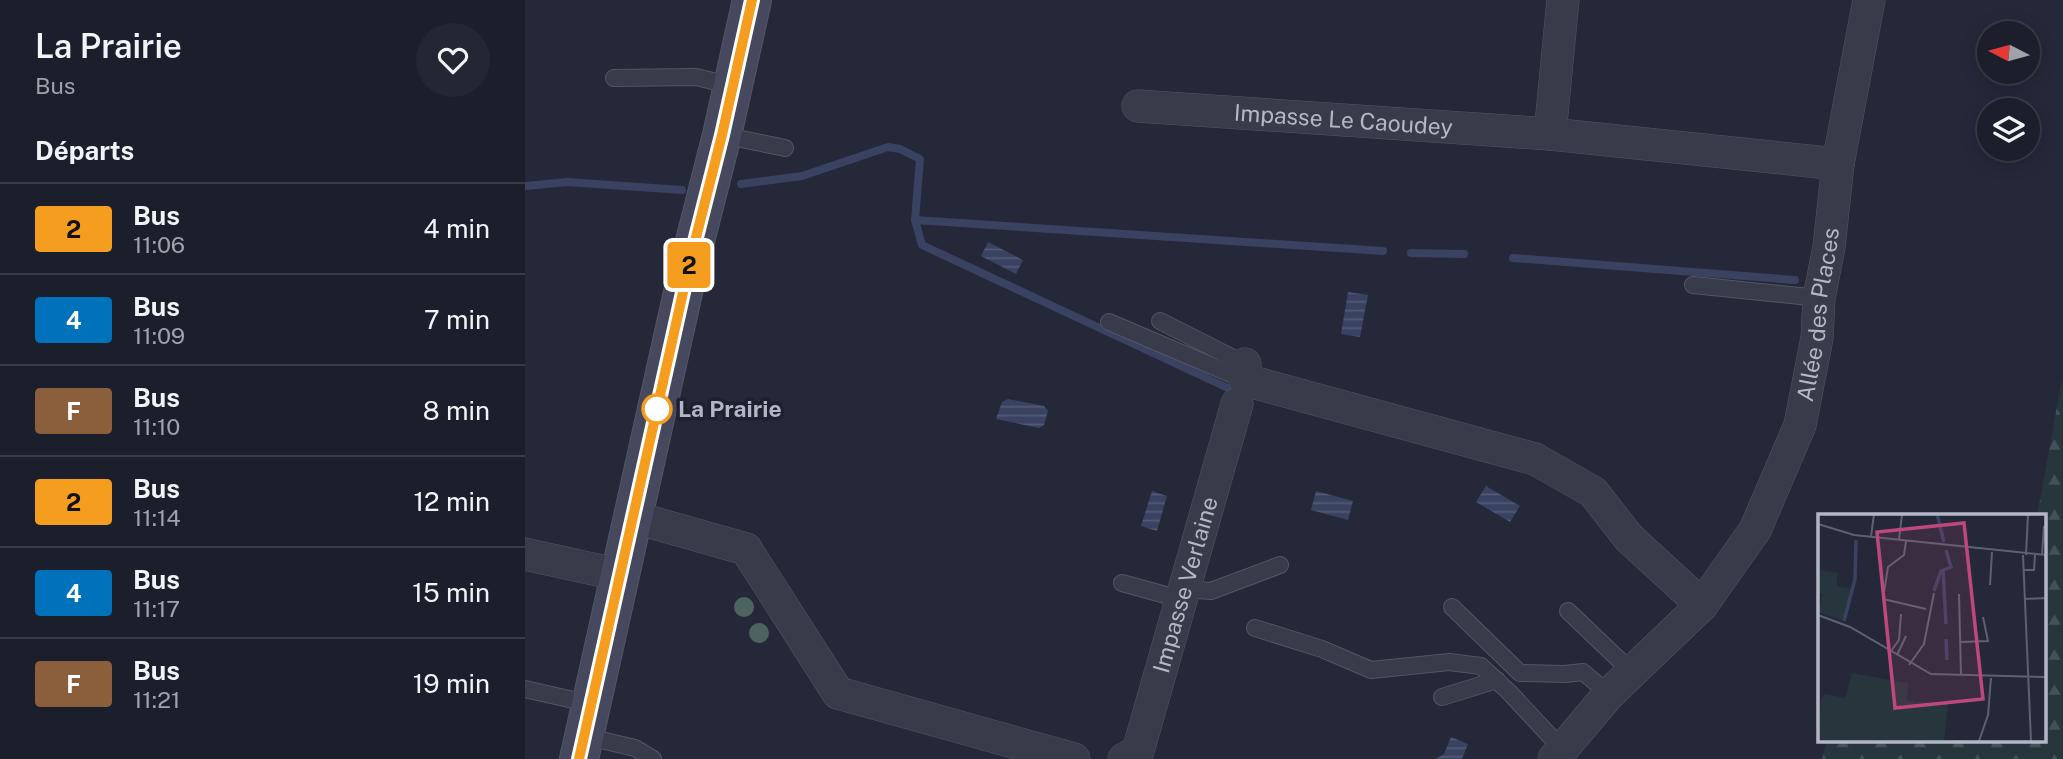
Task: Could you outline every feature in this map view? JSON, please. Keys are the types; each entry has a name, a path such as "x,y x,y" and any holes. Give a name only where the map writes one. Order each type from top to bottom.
{"main road":[{"path":"585,733 690,261 753,0"}],"street":[{"path":"1550,134 1563,0"},
{"name":"Allée des Places","path":"1558,754 1609,694 1703,606 1755,530 1800,425 1817,338 1819,298 1829,247 1838,163 1869,0"},
{"name":"Impasse Le Caoudey","path":"1137,106 1550,134 1838,163"},
{"path":"1242,383 1535,459 1593,492 1629,538 1703,606"},
{"name":"Impasse Verlaine","path":"1124,759 1138,751 1242,383"},
{"path":"633,517 746,549 838,693 1074,759"},
{"path":"525,554 620,575"}],"lane":[{"path":"614,78 696,77 733,86"},
{"path":"722,135 785,148"},
{"path":"1693,285 1819,298"},
{"path":"1160,321 1242,383"},
{"path":"1109,322 1242,383"},
{"path":"1122,583 1181,594 1211,591 1280,565"},
{"path":"1453,607 1520,673 1583,672 1609,694"},
{"path":"1568,611 1633,673"},
{"path":"1255,628 1322,649 1371,670 1449,662 1481,666 1497,680 1558,754"},
{"path":"1442,697 1497,680"},
{"path":"525,689 585,733 635,748 653,759"}],"green space":[{"path":"2063,374 2063,759 1822,759 1826,742 2045,742 2045,514 2037,514"}],"water":[{"path":"988,242 1023,260 1016,274 981,256"},
{"path":"1348,292 1368,295 1360,337 1341,334"},
{"path":"1008,399 1044,406 1048,411 1044,425 1039,428 996,419 1002,402"},
{"path":"1486,486 1520,506 1510,522 1476,502"},
{"path":"1152,491 1167,496 1157,531 1141,526"},
{"path":"1316,491 1353,501 1348,520 1311,510"},
{"path":"1451,737 1468,744 1462,759 1435,759 1444,754"}],"waterway":[{"path":"741,184 802,176 888,147 900,149 920,159 915,220 922,245 1230,389"},
{"path":"525,186 567,182 682,190"},
{"path":"915,220 1383,251"},
{"path":"1411,253 1464,254"},
{"path":"1513,258 1795,280"}],"bus line":[{"name":"2","path":"579,759 690,261 752,0"}],"place":[{"name":"La Prairie","path":"657,409"}]}
